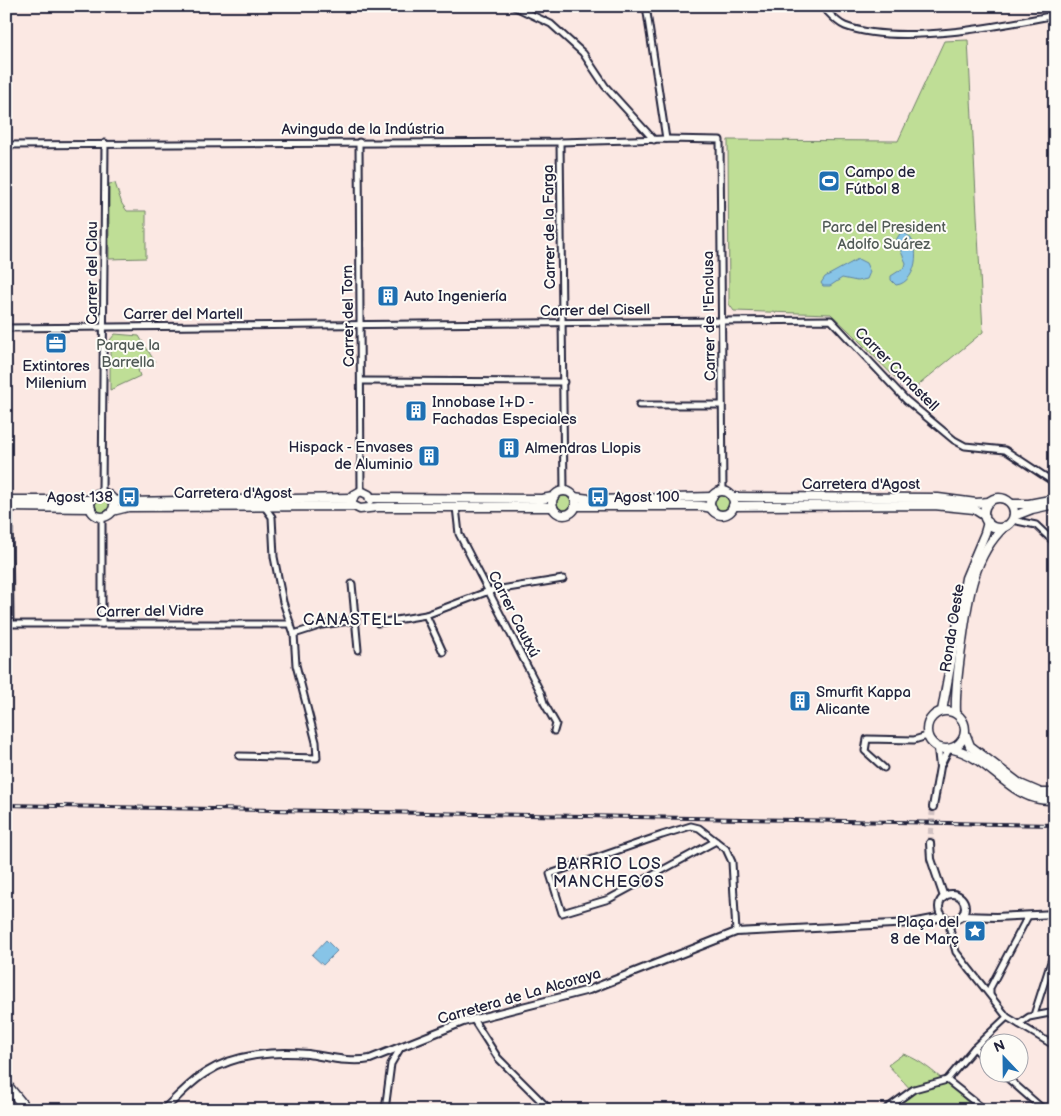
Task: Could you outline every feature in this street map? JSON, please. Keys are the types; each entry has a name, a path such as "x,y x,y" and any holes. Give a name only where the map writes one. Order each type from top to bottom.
{"main road":[{"path":"370,498 367,493 361,491 357,492 353,502 360,509 367,507 552,507"},
{"path":"370,498 542,499 553,497 564,491 574,497 597,500 701,499 712,497 723,491 732,497 733,506 728,512 721,514 712,508 692,506 575,506"},
{"path":"102,493 108,494 113,500 112,511 102,517 96,515 91,504 96,495 102,493"},
{"path":"553,497 552,507 557,513 564,515 571,512 575,506 574,497"},
{"path":"712,497 712,508"},
{"name":"Carretera d'Agost","path":"732,497 938,498 976,503 989,502"},
{"path":"367,507 370,498"},
{"path":"1055,498 1029,504 1012,504 1001,498 989,502 985,508 986,519 996,527 1005,526 1013,518 1032,509 1055,504"},
{"name":"Carretera d'Agost","path":"113,500 127,502 353,502"},
{"name":"Carretera d'Agost","path":"112,511 128,507 281,506 353,502"},
{"path":"7,504 91,504"},
{"path":"1012,504 1013,518"},
{"name":"Carretera d'Agost","path":"733,506 934,505 974,509 986,519"},
{"name":"Ronda Oeste","path":"927,736 927,726 930,719 942,711 966,578 986,533 986,519"},
{"name":"Ronda Oeste","path":"1005,526 993,537 983,556 971,587 956,687 956,713 964,724 970,746 1020,784 1041,793 1055,793"},
{"path":"942,711 956,713"},
{"path":"950,749 961,743 965,733"},
{"path":"927,736 931,744 938,749 966,752 1015,789 1036,799 1055,800"},
{"path":"6,1084 26,1110"}],"street":[{"path":"512,6 551,24 583,53 605,86 654,140"},
{"path":"646,6 666,138"},
{"path":"822,6 844,26 892,34 993,28 1055,15"},
{"name":"Avinguda de la Indústria","path":"6,145 560,142 654,140 666,138 720,140"},
{"name":"Carrer de l'Enclusa","path":"720,140 723,491"},
{"name":"Carrer del Torn","path":"359,142 361,491"},
{"name":"Carrer de la Farga","path":"560,142 564,491"},
{"name":"Carrer del Clau","path":"102,493 105,143"},
{"name":"Carrer del Cisell","path":"360,324 831,320"},
{"name":"Carrer Canastell","path":"831,320 906,400 954,440 965,446 1005,450 1055,483"},
{"name":"Carrer del Martell","path":"6,328 360,324"},
{"path":"361,381 564,382"},
{"path":"639,405 722,405"},
{"name":"Carrer del Vidre","path":"7,504 8,624 291,624"},
{"path":"240,756 317,758 316,742 296,665 294,634 283,602 274,557 272,517 264,506"},
{"path":"272,517 281,506"},
{"name":"Carrer Cautxú","path":"456,507 459,534 556,724 554,731"},
{"path":"102,517 102,624"},
{"path":"1013,518 1036,525 1055,543"},
{"path":"378,623 426,615 488,592 563,579"},
{"path":"352,584 358,650"},
{"path":"426,615 443,652"},
{"path":"294,634 322,625 356,620"},
{"path":"884,768 865,752 868,739 914,740 927,736"},
{"path":"933,807 940,768 938,749"},
{"path":"940,768 950,749"},
{"path":"716,841 609,899 562,913 550,874 691,826 699,828 716,841 726,849 732,862 736,932"},
{"path":"930,843 931,859 947,895"},
{"path":"947,895 939,908 943,917 952,920 962,916 1055,914"},
{"path":"947,895 961,897 966,909 980,917"},
{"name":"Carretera de La Alcoraya","path":"925,919 939,908"},
{"path":"962,916 966,909"},
{"path":"990,994 990,988 1028,916"},
{"name":"Carretera de La Alcoraya","path":"163,1110 206,1072 224,1063 268,1053 304,1054 364,1060 473,1019 589,990 736,932 912,923 943,917"},
{"path":"952,920 950,930 956,952 1007,1016 1052,1045 1055,1036"},
{"path":"1032,1016 1055,949"},
{"path":"1019,1024 1032,1016 1055,1012"},
{"path":"885,1110 914,1089 947,1080 974,1048 1007,1016"},
{"path":"473,1019 498,1058 550,1110"},
{"path":"385,1110 391,1064 401,1047"},
{"path":"974,1048 978,1052"},
{"path":"947,1080 985,1110"},
{"path":"1014,1084 1044,1110"}],"green space":[{"name":"Parc del President Adolfo Suárez","path":"968,40 983,332 910,392 831,314 734,311 729,304 728,140 898,141 944,41"},
{"path":"115,183 122,204 127,211 146,211 146,258 109,259 109,184"},
{"name":"Parque la Barrella","path":"115,334 139,336 155,362 138,370 140,376 110,390 110,340"},
{"path":"561,496 567,496 571,503 567,510 561,510 557,506 557,500"},
{"path":"719,496 725,496 729,503 725,510 719,510 715,506 715,500"},
{"path":"100,497 106,497 111,502 109,511 100,513 95,508 95,502"},
{"path":"903,1054 922,1063 977,1110 890,1110 914,1093 888,1065"}],"water":[{"path":"901,232 908,235 913,242 915,259 910,276 904,282 896,285 891,280 891,276 905,267 906,263 896,240"},
{"path":"858,259 866,263 870,272 867,279 857,281 842,278 830,286 823,286 821,283 825,277"},
{"path":"326,940 337,951 323,965 312,955"}],"tunnel":[{"path":"930,843 933,807"}],"railway":[{"path":"6,805 1055,825"}],"place":[{"name":"Campo de Fútbol 8","path":"829,181"},
{"name":"Auto Ingeniería","path":"388,296"},
{"name":"Extintores Milenium","path":"56,343"},
{"name":"Innobase I+D - Fachadas Especiales","path":"416,411"},
{"name":"Almendras Llopis","path":"509,448"},
{"name":"Hispack - Envases de Aluminio","path":"429,456"},
{"name":"Agost 138","path":"129,497"},
{"name":"Agost 100","path":"598,497"},
{"name":"Smurfit Kappa Alicante","path":"800,701"},
{"name":"Plaça del 8 de Març","path":"975,931"}],"district":[{"name":"CANASTELL","path":"353,619"},
{"name":"BARRIO LOS MANCHEGOS","path":"609,872"}]}
